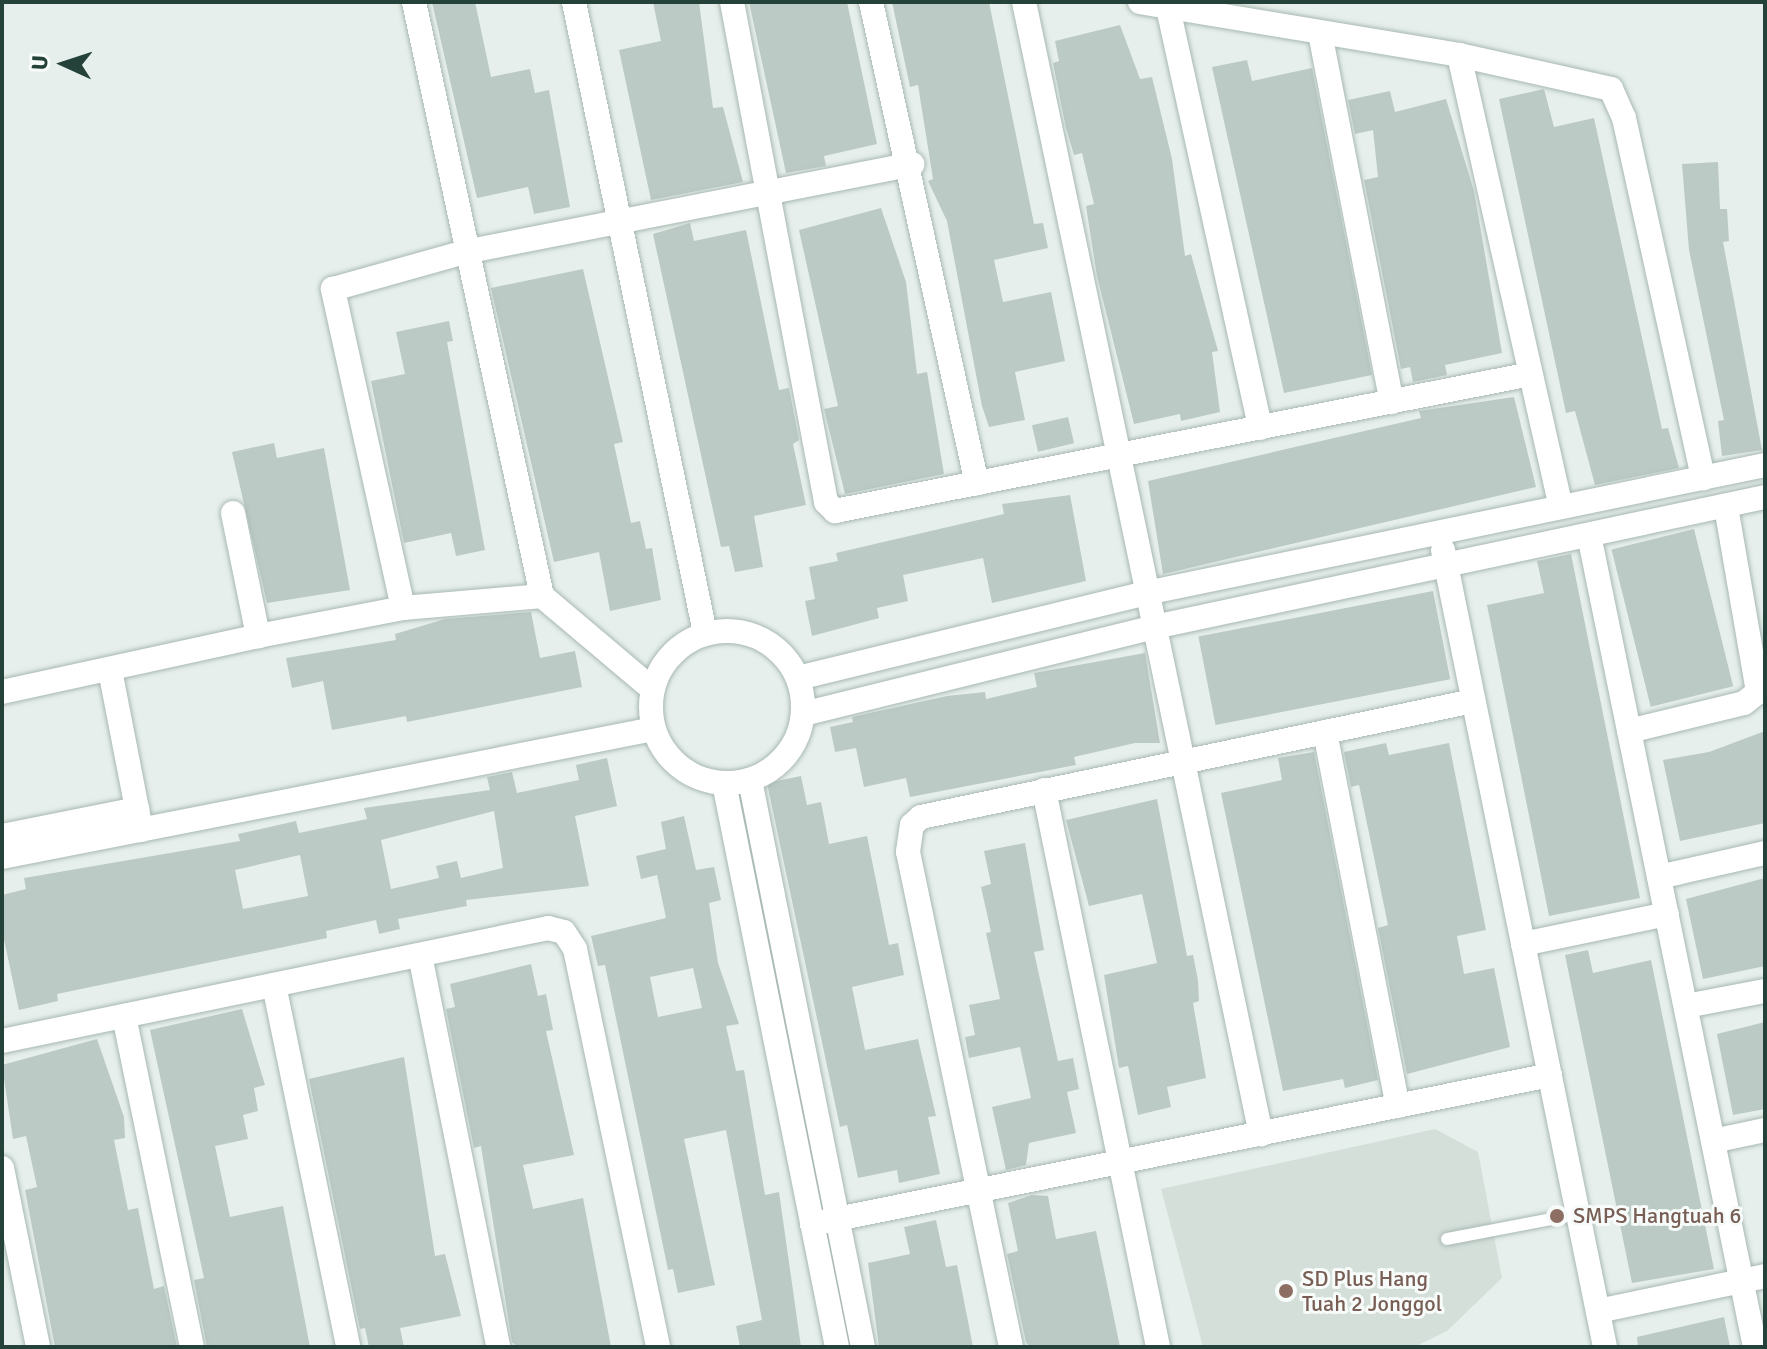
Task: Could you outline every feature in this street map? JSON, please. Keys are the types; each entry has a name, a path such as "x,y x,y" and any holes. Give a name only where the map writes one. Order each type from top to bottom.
{"street":[{"path":"414,2 465,252 542,596 652,689"},
{"path":"574,2 617,224 705,633"},
{"path":"732,2 771,193 826,502 849,512 977,483 1531,374"},
{"path":"871,2 912,164 977,483"},
{"path":"1024,2 1118,455 1159,626 1261,1134"},
{"path":"1140,2 1459,55 1596,82 1620,101 1703,478"},
{"path":"1168,8 1260,428"},
{"path":"1320,33 1392,402"},
{"path":"1459,55 1561,507"},
{"path":"403,608 333,289 465,252 912,164"},
{"path":"798,678 1151,592 1765,465"},
{"path":"803,714 1159,626 1765,497"},
{"path":"1629,731 1744,703 1758,692 1726,506"},
{"path":"233,513 258,636"},
{"path":"1439,532 1605,1347"},
{"path":"1589,535 1713,1141 1753,1277 1755,1347"},
{"path":"2,692 403,608 542,596"},
{"path":"743,631 760,637 789,662 798,678 803,714 786,755 750,780 724,783 680,767 654,729 652,689 671,654 705,633 743,631"},
{"path":"110,670 139,819"},
{"path":"1011,1347 907,836 921,817 1473,701"},
{"path":"2,836 139,819 654,729"},
{"path":"1325,732 1398,1106"},
{"path":"750,780 863,1347"},
{"path":"724,783 837,1347"},
{"path":"1044,790 1158,1347"},
{"path":"2,857 139,819"},
{"path":"1659,877 1765,853"},
{"path":"1523,944 1667,914"},
{"path":"2,1041 548,928 564,932 575,949 658,1347"},
{"path":"420,955 498,1347"},
{"path":"274,985 348,1347"},
{"path":"1686,1006 1765,991"},
{"path":"124,1016 192,1347"},
{"path":"812,1224 1550,1075"},
{"path":"1713,1141 1765,1130"},
{"path":"2,1168 38,1347"},
{"path":"1598,1311 1753,1277"}],"lane":[{"path":"1447,1239 1578,1214"}],"shaded area":[{"path":"1435,1129 1478,1152 1502,1278 1447,1331 1414,1347 1203,1347 1161,1189"}],"building":[{"path":"432,2 475,2 491,77 530,69 535,93 549,90 570,207 534,214 528,187 477,198"},
{"path":"653,2 699,2 713,108 723,107 743,182 651,200 619,50 661,41"},
{"path":"749,2 847,2 877,144 824,156 826,166 786,173"},
{"path":"892,2 989,2 1034,224 1043,223 1048,248 994,260 1003,302 1051,292 1065,361 1015,372 1025,420 989,427 982,406 947,221 928,181 933,179 918,85 910,87"},
{"path":"1120,25 1140,79 1152,77 1172,159 1185,256 1191,254 1218,351 1212,352 1220,412 1181,421 1180,414 1134,424 1097,276 1086,206 1094,204 1082,153 1074,155 1066,128 1053,63 1059,61 1055,41"},
{"path":"1247,60 1252,81 1312,68 1372,375 1284,393 1212,67"},
{"path":"1544,89 1554,127 1594,118 1662,429 1668,428 1679,468 1595,485 1575,411 1566,413 1499,99"},
{"path":"1390,91 1395,112 1446,99 1474,191 1502,353 1445,365 1447,375 1413,382 1410,367 1401,369 1364,180 1378,177 1373,130 1355,134 1348,100"},
{"path":"1718,162 1720,209 1727,209 1729,241 1723,242 1762,450 1722,456 1718,421 1724,420 1689,250 1682,164"},
{"path":"881,208 906,282 917,374 927,372 944,474 845,494 824,409 838,406 799,230"},
{"path":"690,223 694,241 746,230 779,390 789,388 799,440 793,444 806,505 754,516 763,567 735,572 729,546 721,547 653,234"},
{"path":"583,269 623,442 614,444 631,523 640,521 646,549 652,548 661,600 610,611 599,552 554,562 491,288"},
{"path":"449,321 453,341 447,342 485,550 456,556 451,533 404,543 371,381 405,374 396,332"},
{"path":"1514,397 1536,487 1163,574 1148,481 1421,418 1419,411"},
{"path":"1068,417 1074,443 1038,452 1032,425"},
{"path":"274,443 277,458 324,448 350,590 267,603 232,452"},
{"path":"1070,495 1086,581 992,603 983,558 903,575 908,601 877,608 879,618 812,636 805,601 815,599 809,567 838,561 836,553 1004,514 1002,504"},
{"path":"1694,529 1733,686 1651,707 1612,550"},
{"path":"1571,554 1640,898 1549,916 1487,605 1544,593 1537,561"},
{"path":"1433,591 1450,679 1216,725 1198,637"},
{"path":"531,612 540,658 575,651 582,687 407,722 406,716 332,730 323,681 292,688 286,658 396,640 395,634 445,619"},
{"path":"1145,653 1160,743 1135,743 1074,757 1076,765 910,797 906,778 864,787 856,748 835,752 830,727 853,722 852,717 947,696 985,692 986,699 1037,687 1034,673"},
{"path":"1765,731 1765,823 1680,841 1663,760 1709,752"},
{"path":"1386,743 1389,755 1449,743 1486,930 1457,936 1464,974 1494,968 1510,1047 1407,1074 1378,928 1388,925 1359,785 1351,787 1344,752"},
{"path":"1314,752 1378,1080 1345,1088 1343,1079 1283,1091 1221,793 1282,780 1278,758"},
{"path":"607,758 617,806 575,816 589,886 466,900 467,906 398,919 400,929 379,934 376,920 326,931 327,938 57,994 58,1001 19,1010 2,930 2,895 26,889 24,878 240,841 238,834 296,821 299,833 367,819 364,808 490,790 487,777 512,772 517,793 579,780 576,765","holes":["494,811 503,868 461,878 457,861 436,866 439,878 391,889 381,840","300,855 308,896 243,909 235,870"]},
{"path":"801,776 807,805 821,802 829,844 867,836 889,945 898,943 904,975 852,987 865,1050 918,1039 936,1116 928,1117 940,1174 899,1183 897,1170 858,1178 847,1125 840,1127 767,783"},
{"path":"1157,799 1187,956 1193,955 1198,980 1199,1001 1193,1003 1206,1078 1167,1087 1171,1107 1138,1115 1128,1066 1119,1068 1104,975 1157,963 1142,894 1089,906 1066,820"},
{"path":"684,816 696,870 714,867 721,900 709,903 718,963 739,1024 726,1026 736,1071 744,1070 765,1195 779,1192 801,1347 740,1347 736,1326 762,1320 726,1130 684,1139 715,1285 678,1293 673,1269 668,1270 605,965 598,966 591,936 666,918 657,875 641,879 636,856 666,849 661,822","holes":["693,968 702,1008 658,1017 650,977"]},
{"path":"1025,843 1044,950 1034,952 1058,1061 1073,1058 1079,1089 1067,1092 1076,1133 1029,1143 1026,1165 1006,1170 992,1107 1031,1098 1020,1047 969,1058 965,1037 975,1035 969,1005 1000,999 986,933 991,932 981,887 991,884 984,851"},
{"path":"1765,878 1765,966 1703,979 1686,899"},
{"path":"1588,950 1593,973 1651,960 1714,1269 1632,1283 1565,955"},
{"path":"531,964 538,996 546,994 553,1030 546,1031 574,1155 523,1165 533,1209 583,1198 611,1347 518,1347 512,1342 481,1146 474,1148 446,1009 455,1007 450,984"},
{"path":"242,1009 265,1085 254,1088 258,1111 243,1115 248,1139 215,1146 230,1217 283,1206 310,1347 207,1347 194,1280 204,1278 150,1030"},
{"path":"1765,1022 1765,1109 1733,1115 1717,1034"},
{"path":"97,1039 124,1117 125,1138 114,1140 128,1210 138,1208 154,1289 164,1286 177,1347 55,1347 25,1190 37,1187 26,1136 13,1139 2,1065"},
{"path":"404,1057 435,1256 445,1254 461,1316 400,1328 404,1347 369,1347 365,1328 360,1329 309,1079"},
{"path":"1032,1195 1048,1196 1056,1239 1096,1231 1120,1347 1030,1347 1026,1342 1007,1254 1018,1251 1008,1203"},
{"path":"936,1220 946,1267 957,1265 973,1347 879,1347 868,1263 910,1254 904,1227"},
{"path":"1724,1317 1730,1347 1638,1347 1637,1337"}],"place":[{"name":"SMPS Hangtuah 6","path":"1557,1216"},
{"name":"SD Plus Hang Tuah 2 Jonggol","path":"1286,1291"}]}
